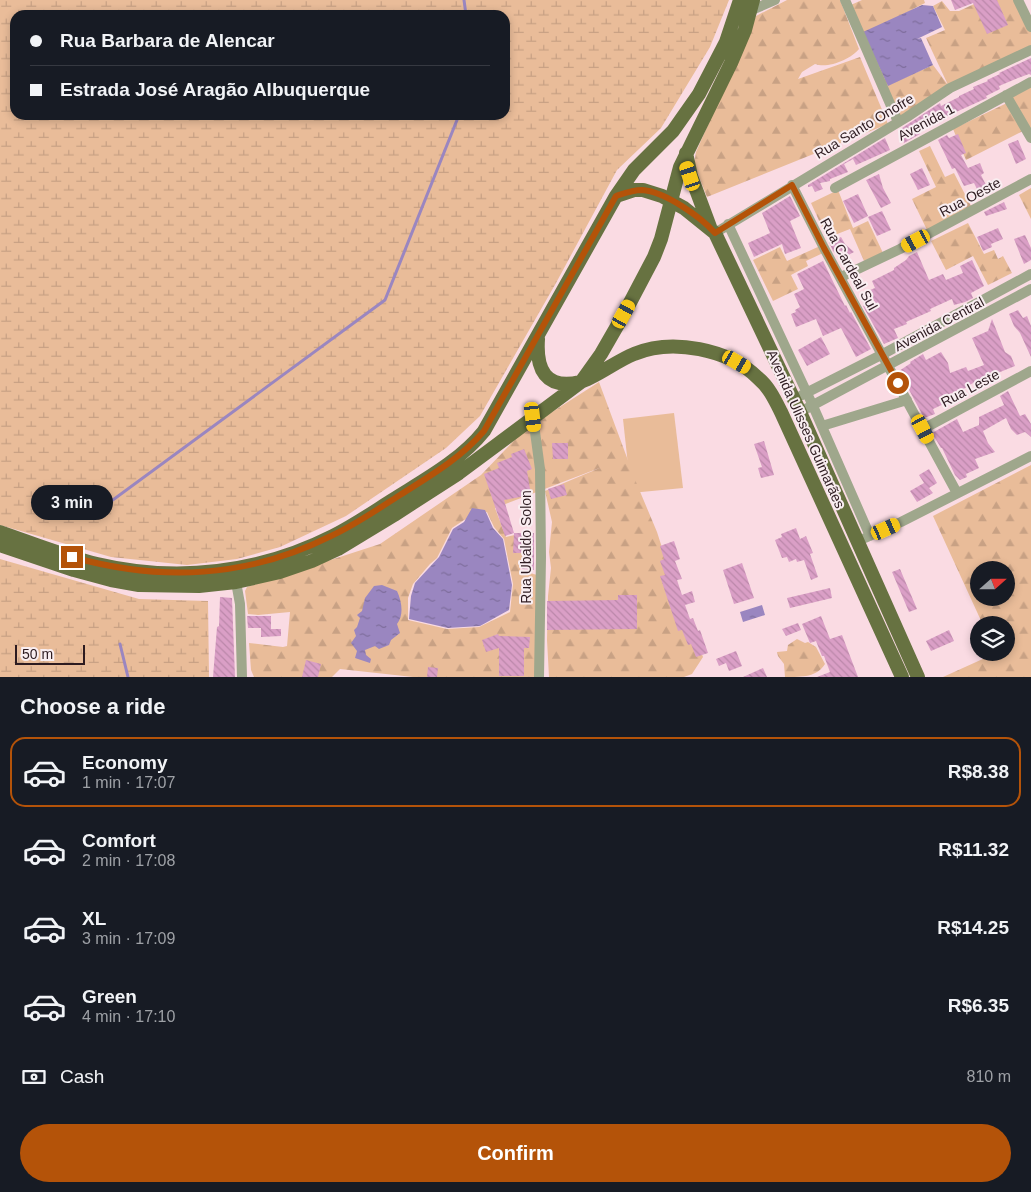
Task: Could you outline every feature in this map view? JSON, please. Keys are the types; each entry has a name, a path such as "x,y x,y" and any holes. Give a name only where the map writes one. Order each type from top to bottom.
{"main road":[{"path":"0,532 89,562 132,570 187,574 234,569 288,555 333,536 439,470 467,450 484,431 616,196 634,170 673,131 699,94 726,42 740,0"},
{"path":"0,545 74,570 111,580 140,585 199,586 236,582 280,572 312,561 338,549 459,473 581,382 601,354 646,274 661,239 686,153 731,63 752,5"},
{"path":"686,153 690,176 713,230"},
{"name":"Avenida Ulisses Guimarães","path":"616,196 634,190 644,190 671,200 713,230 797,406 918,677"},
{"path":"538,335 538,360 546,376 558,383 581,382"},
{"name":"Avenida Ulisses Guimarães","path":"581,382 636,353 669,346 706,350 726,356 747,368 759,378 770,392 902,677"},
{"path":"808,472 823,465"}],"street":[{"path":"752,5 775,0"},
{"path":"845,0 898,122"},
{"path":"1018,0 1031,27"},
{"name":"Rua Santo Onofre","path":"713,230 728,224 898,122 950,88 1031,50"},
{"name":"Avenida 1","path":"835,188 1031,82"},
{"path":"1006,95 1031,138"},
{"name":"Rua Oeste","path":"841,278 900,249 1031,179"},
{"name":"Rua Cardeal Sul","path":"792,185 957,493"},
{"path":"728,224 813,406 870,536"},
{"name":"Avenida Central","path":"797,406 807,393 1031,274"},
{"name":"Avenida Central","path":"797,406 813,406 1031,290"},
{"path":"930,329 936,340"},
{"name":"Rua Leste","path":"923,429 1031,371"},
{"path":"822,426 907,400"},
{"name":"Rua Ubaldo Solon","path":"533,417 540,469 539,677"},
{"path":"857,542 901,522 1031,456"},
{"path":"236,582 240,604 242,677"}],"green space":[{"path":"0,0 729,0 710,47 661,128 617,170 556,283 480,416 446,448 346,516 280,547 237,559 187,565 111,557 0,525"},
{"path":"787,0 840,0 859,49 851,56 839,62 826,65 815,64 802,72 798,79 860,57 888,124 707,197 694,164 696,152 756,16"},
{"path":"862,0 924,0 925,3 913,9 888,85 933,65 948,85 926,38 945,30 933,6 942,1 950,11 959,11 983,0 1018,0 1031,27 1031,50 895,120 844,8"},
{"path":"1031,84 1031,132 1010,95"},
{"path":"1009,102 1025,130 966,160 953,129"},
{"path":"930,146 945,177 954,173 972,208 927,230 912,199 936,187 919,151"},
{"path":"1031,188 1031,219 1019,195"},
{"path":"838,190 853,228 868,221 883,253 864,261 850,229 827,238 811,203"},
{"path":"968,223 984,254 994,250 998,259 1003,256 1012,273 988,285 973,256 946,270 931,241"},
{"path":"820,246 823,253 806,261 808,266 791,275 798,289 773,301 753,260 780,247 787,261"},
{"path":"599,382 636,482 657,532 675,588 703,657 692,674 684,677 549,677 547,640 551,568 549,552 552,522 545,491 602,467 495,508 506,537 519,534 529,558 522,558 520,570 537,575 537,677 413,677 340,669 332,677 254,677 251,670 249,643 287,646 290,612 248,614 245,591 247,587 380,544 481,475 524,430","holes":["487,512 494,527 504,539 513,584 510,612 479,627 447,629 408,620 408,598 413,584 437,558 452,528 464,520"]},
{"path":"674,413 683,488 631,493 623,419"},
{"path":"1031,465 1031,677 943,677 978,661 1015,661 1015,616 979,616 974,606 1015,606 1015,561 970,561 970,597 933,516"},
{"path":"0,559 139,599 208,601 209,677 0,677"},
{"path":"797,639 805,643 808,642 816,647 825,664 814,674 785,677 784,664 777,652 787,651 788,645"}],"water":[{"path":"922,5 933,6 942,27 917,39 921,38 933,65 888,86 863,32"},
{"path":"472,508 485,510 493,528 503,539 512,585 509,610 480,626 448,628 409,619 411,596 415,583 439,557 453,529 464,522"},
{"path":"382,585 397,591 399,595 401,613 397,624 400,633 391,640 389,645 379,649 375,646 365,650 366,655 371,659 370,663 355,658 357,651 351,643 356,636 354,630 360,618 357,615 362,611 365,598 374,586"},
{"path":"762,605 765,615 743,622 740,612"}],"building":[{"path":"951,0 997,0 1008,25 987,34 973,3 955,10"},
{"path":"1031,58 1031,75 1029,74 999,86 1000,89 986,96 987,98 945,117 946,119 919,132 920,134 904,143 899,130 940,103 941,106 974,89 973,87 988,81 999,73"},
{"path":"958,134 966,153 961,155 968,168 980,163 984,173 981,175 987,187 978,191 974,183 964,186 955,168 952,169 938,140 947,135 949,138"},
{"path":"885,138 890,150 856,165 853,159 844,164 848,172 830,179 830,181 820,183 823,189 815,192 812,186 808,187 808,185"},
{"path":"1018,140 1026,159 1016,164 1008,144"},
{"path":"922,168 930,185 918,190 910,174"},
{"path":"879,174 883,188 891,203 881,208 866,180"},
{"path":"858,194 868,216 854,223 843,201"},
{"path":"790,196 800,216 790,221 801,248 785,254 782,244 754,257 748,243 770,233 762,213"},
{"path":"1004,202 1007,209 986,216 984,212"},
{"path":"882,211 891,230 877,236 868,217"},
{"path":"998,228 1003,239 991,244 992,247 983,251 977,237"},
{"path":"1025,235 1031,248 1031,260 1024,264 1014,239"},
{"path":"841,237 845,244 854,252 841,259 833,251 829,242"},
{"path":"917,252 929,280 943,274 946,280 963,273 960,266 972,260 984,286 971,293 973,298 965,302 954,305 952,299 906,322 907,324 894,329 898,338 884,344 863,306 865,305 860,294 875,288 872,281 894,270 909,256"},
{"path":"823,261 845,306 851,312 871,349 856,357 841,328 823,336 816,319 796,327 791,314 800,307 794,294 804,289 797,274"},
{"path":"1018,310 1023,318 1027,316 1031,326 1031,357 1009,314"},
{"path":"992,319 1005,352 1011,356 1015,366 973,383 957,394 944,399 946,403 933,409 935,414 924,418 899,371 923,354 926,360 941,352 948,363 950,373 966,367 968,371 984,365 972,338 988,331"},
{"path":"821,337 830,354 807,366 798,350"},
{"path":"1008,391 1020,416 1025,414 1031,424 1031,437 1025,432 1017,435 1011,429 1006,418 983,431 988,443 995,452 975,459 979,468 966,474 967,477 960,480 955,475 942,448 932,433 957,419 963,432 979,425 979,417 1004,405 1000,396"},
{"path":"764,441 774,475 761,478 758,468 762,467 754,444"},
{"path":"552,443 568,443 568,459 553,459"},
{"path":"524,449 532,469 527,471 531,495 504,500 514,533 505,536 484,474 499,468 497,463 512,457 511,454"},
{"path":"929,469 937,483 929,488 933,493 917,502 910,491 924,483 919,475"},
{"path":"564,484 567,495 551,499 548,489"},
{"path":"796,528 800,539 806,536 813,553 810,554 818,577 811,580 804,560 797,562 796,559 789,562 787,557 782,558 775,540 782,537 781,534"},
{"path":"514,533 534,533 534,570 522,569 523,553 513,553"},
{"path":"674,541 680,559 675,561 682,579 677,580 682,595 692,591 695,602 685,605 690,619 693,618 698,631 700,630 708,653 696,657 691,644 688,645 682,630 678,631 660,576 665,575 660,561 664,559 660,546"},
{"path":"742,563 754,598 734,604 723,570"},
{"path":"900,569 917,609 909,612 892,572"},
{"path":"830,588 832,598 790,608 787,598"},
{"path":"618,595 637,595 637,629 547,630 547,601 618,600"},
{"path":"220,597 232,598 235,677 213,677 217,627 219,626"},
{"path":"247,616 271,616 271,629 281,629 281,636 261,637 261,628 248,628"},
{"path":"821,616 830,639 842,635 858,677 817,677 830,672 816,641 810,643 802,624"},
{"path":"798,623 801,630 786,636 782,629"},
{"path":"949,630 954,641 931,651 926,641"},
{"path":"498,634 499,636 530,637 529,648 524,648 524,676 499,676 499,648 486,652 482,640"},
{"path":"736,651 742,666 729,671 726,663 719,666 716,659"},
{"path":"306,660 321,664 318,677 302,677"},
{"path":"428,667 438,668 437,677 427,677"},
{"path":"763,668 767,677 743,677"}],"waterway":[{"path":"464,0 465,10"},
{"path":"91,516 385,300 457,120"},
{"path":"120,644 128,677"}],"route":[{"path":"72,557 106,566 162,573 187,574 234,569 288,555 333,536 439,470 467,450 484,431 616,196 634,190 647,190 662,196 684,208 715,233 792,185 824,248 898,383"}]}
